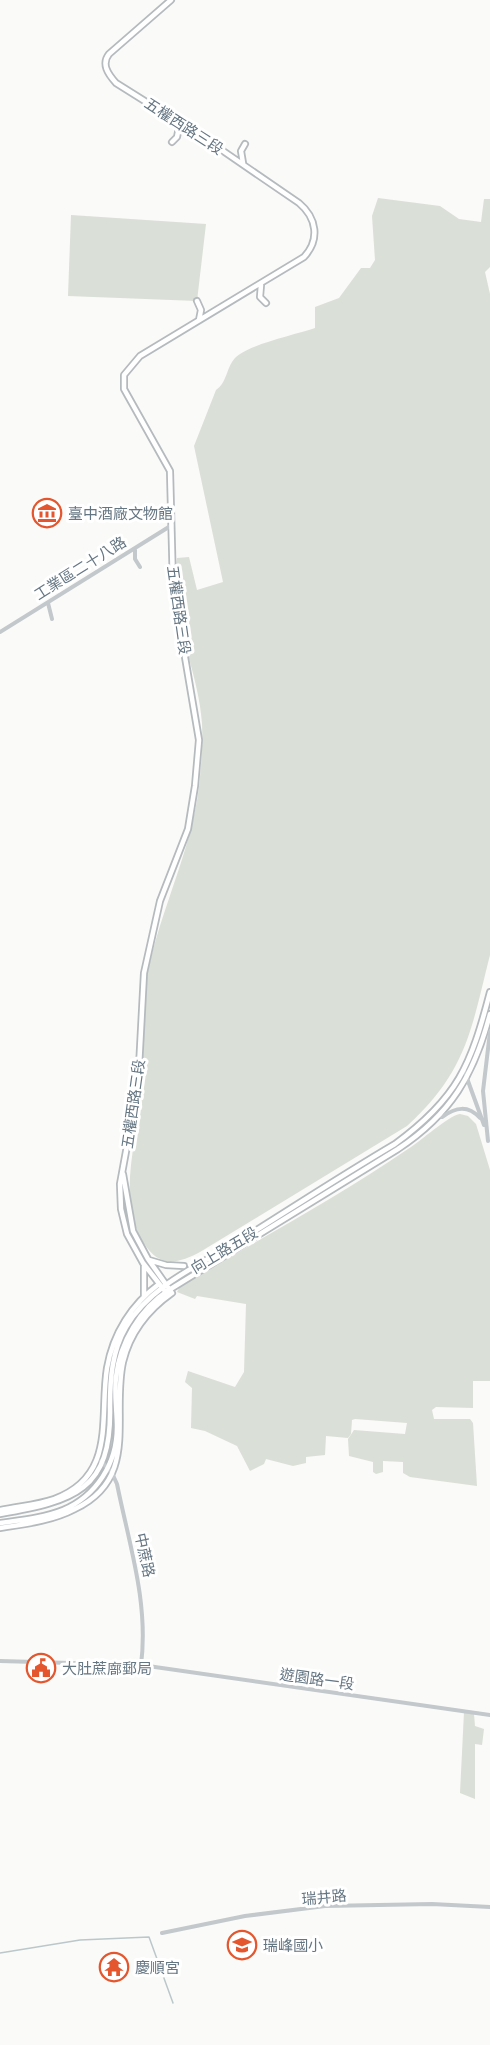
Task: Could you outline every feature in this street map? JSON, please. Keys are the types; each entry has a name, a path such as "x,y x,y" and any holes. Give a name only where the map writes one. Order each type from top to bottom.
{"main road":[{"name":"五權西路三段","path":"166,1289 127,1234 123,1219 120,1184 139,1077 144,973 160,901 188,829 198,763 197,716 173,586 170,471 125,396 123,377 131,363 140,356 307,255 314,240 315,227 303,207 180,122 116,83 105,63 108,54 168,2"},
{"path":"172,142 177,137 180,122"},
{"path":"244,165 240,156 245,144"},
{"path":"261,284 259,294 266,303"},
{"path":"197,301 201,310 199,320"},
{"name":"向上路五段","path":"0,1512 63,1500 83,1487 104,1463 110,1440 110,1389 113,1358 133,1317 166,1289 423,1123 450,1095 464,1070 490,992"},
{"name":"向上路五段","path":"0,1528 44,1521 67,1513 84,1504 107,1482 116,1442 116,1377 120,1359 144,1310 166,1289 417,1137 444,1111 467,1078 478,1056 490,1014"},
{"path":"144,1296 145,1261 184,1266"},
{"name":"向上路五段","path":"0,1512 61,1496 79,1483 98,1458 104,1440 105,1383 110,1357 121,1327 144,1296 166,1289"},
{"name":"向上路五段","path":"0,1523 48,1515 74,1504 88,1494 111,1471"}],"street":[{"name":"工業區二十八路","path":"0,632 172,525"},
{"path":"135,549 135,559 140,567"},
{"path":"48,602 52,619"},
{"path":"488,1141 483,1091 490,1032"},
{"path":"464,1070 490,1146"},
{"path":"442,1117 453,1110 464,1108 474,1111 482,1119"},
{"name":"中蔗路","path":"98,1458 111,1471 117,1484 142,1606 141,1665"},
{"path":"107,1482 117,1484"},
{"name":"遊園路一段","path":"0,1661 141,1665 490,1715"},
{"name":"瑞井路","path":"162,1933 245,1916 326,1906 432,1904 490,1907"}],"shaded area":[{"path":"378,198 440,206 459,219 481,222 484,199 490,199 490,267 485,272 490,294 490,955 471,1028 455,1068 443,1087 407,1126 200,1252 179,1260 166,1261 148,1249 138,1232 132,1214 130,1174 141,1094 144,1001 148,971 195,811 201,763 200,706 176,603 174,585 177,558 189,557 197,590 223,582 194,446 216,390 220,387 235,358 260,345 315,328 315,307 339,298 361,268 370,268 375,260 372,216"},
{"path":"71,215 206,224 197,301 68,296"},
{"path":"460,1114 468,1116 476,1124 490,1170 490,1381 473,1381 473,1408 436,1407 432,1410 434,1419 470,1419 473,1423 477,1486 410,1477 403,1473 403,1462 383,1461 383,1472 376,1474 373,1472 373,1462 349,1456 348,1439 354,1430 405,1434 407,1423 355,1419 352,1420 351,1434 348,1438 326,1436 325,1455 306,1457 306,1463 293,1466 266,1459 264,1464 250,1471 237,1446 205,1431 191,1428 192,1388 185,1382 188,1371 235,1387 244,1372 246,1304 197,1296 195,1299 177,1292 180,1286 352,1185 413,1146 449,1119"},
{"path":"464,1712 474,1714 475,1726 484,1729 482,1745 475,1744 475,1799 460,1793"}],"waterway":[{"path":"0,1953 80,1940 149,1937 173,2003"}],"place":[{"name":"臺中酒廠文物館","path":"47,513"},
{"name":"大肚蔗廍郵局","path":"41,1668"},
{"name":"瑞峰國小","path":"242,1945"},
{"name":"慶順宮","path":"114,1967"}]}
